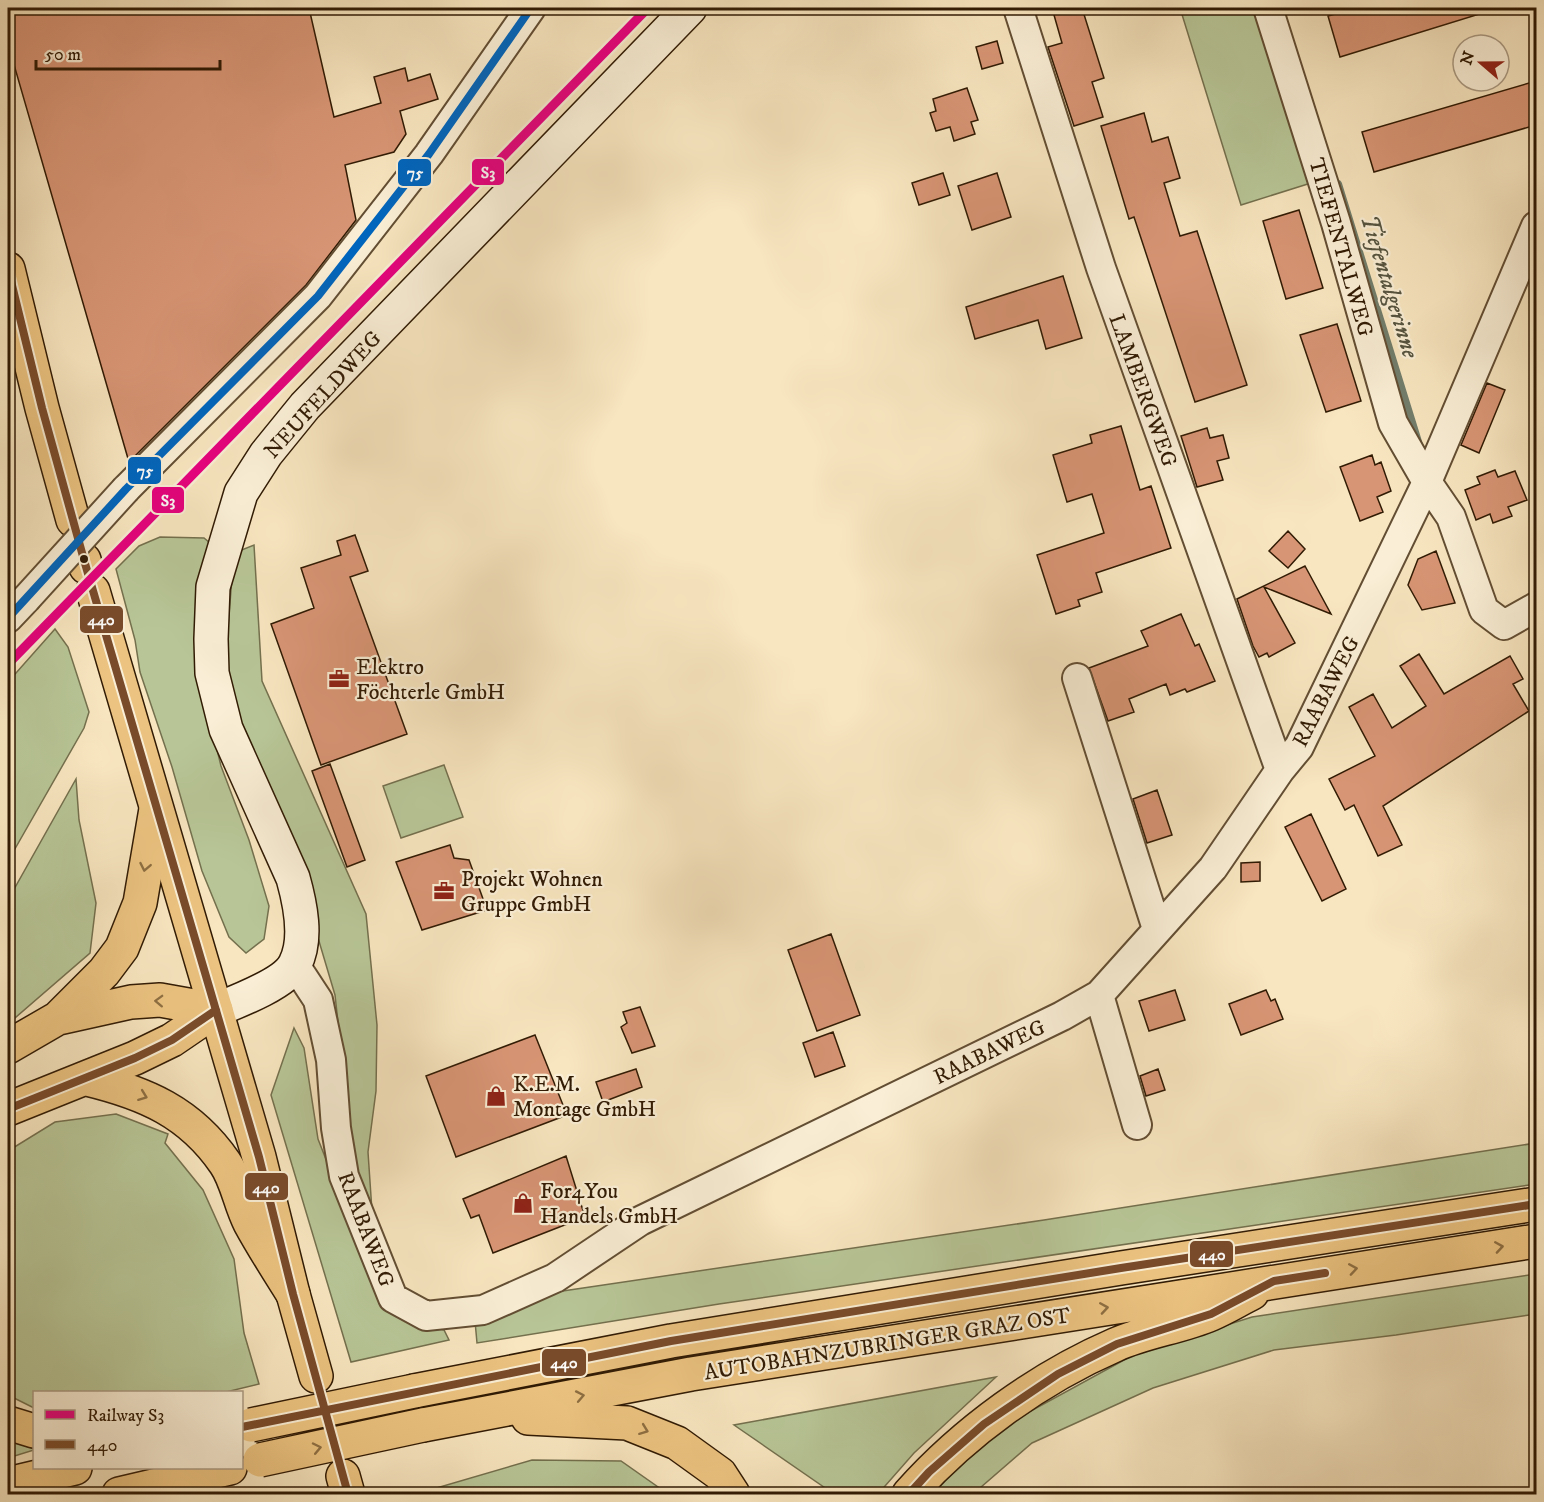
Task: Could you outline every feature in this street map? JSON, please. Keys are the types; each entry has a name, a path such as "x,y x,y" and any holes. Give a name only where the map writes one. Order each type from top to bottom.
{"main road":[{"path":"8,269 42,408 73,520"},
{"path":"88,573 258,1157 316,1376"},
{"path":"8,1047 58,1018 98,978 122,948 140,903 156,809"},
{"path":"58,1018 113,1005 160,1000 216,1010"},
{"path":"8,1109 87,1078 172,1040 216,1010"},
{"path":"87,1078 155,1100 175,1113 208,1142 226,1165 249,1221 293,1294"},
{"name":"AUTOBAHNZUBRINGER GRAZ OST","path":"246,1426 671,1341 1132,1266 1536,1204"},
{"name":"AUTOBAHNZUBRINGER GRAZ OST","path":"244,1464 423,1425 691,1374 1536,1241"},
{"path":"909,1494 929,1472 984,1424 1058,1374 1117,1344 1211,1314 1274,1281"},
{"path":"481,1415 627,1424 677,1443 720,1474 733,1494"},
{"path":"8,1423 33,1431"},
{"path":"8,1485 68,1469"},
{"name":"AUTOBAHNZUBRINGER GRAZ OST","path":"119,1494 223,1469"}],"street":[{"path":"17,609 126,489 318,296 429,154 531,8"},
{"name":"NEUFELDWEG","path":"295,965 301,928 298,897 293,878 226,729 212,674 213,587 241,493 266,453 305,406 690,8"},
{"name":"LAMBERGWEG","path":"1018,8 1101,268 1280,770"},
{"name":"TIEFENTALWEG","path":"1268,8 1332,212 1394,423 1427,482 1451,517 1484,610 1504,625 1536,607"},
{"name":"RAABAWEG","path":"295,965 318,1000 331,1060 336,1128 344,1176 393,1298 426,1316 483,1310 555,1278 639,1221 1041,1026 1099,995 1213,867 1280,770 1299,747 1427,482 1536,226"},
{"path":"1077,678 1157,929"},
{"path":"216,1010 249,997 278,980 295,965"},
{"path":"1099,995 1137,1125"}],"green space":[{"path":"1180,8 1260,8 1311,183 1241,205"},
{"path":"160,537 204,538 210,543 206,705 221,766 249,840 269,906 264,939 246,953 229,937 202,871 172,767 140,672 135,640 116,569 139,546"},
{"path":"254,545 262,681 366,914 377,1025 376,1091 368,1152 373,1226 342,1166 343,1068 335,995 313,921 223,690 234,553"},
{"path":"55,629 68,647 89,712 84,728 8,861 8,682"},
{"path":"444,765 463,817 401,838 383,786"},
{"path":"76,779 79,820 96,903 90,953 8,1024 8,900"},
{"path":"294,1028 304,1048 318,1139 382,1302 408,1320 444,1330 449,1340 351,1362 271,1095"},
{"path":"116,1114 168,1134 165,1143 203,1190 234,1259 244,1333 259,1384 230,1391 33,1391 33,1408 8,1395 8,1151 55,1122"},
{"path":"1536,1143 1536,1184 719,1304 477,1343 475,1321 556,1292 1044,1220"},
{"path":"1536,1274 1536,1314 1274,1350 1153,1388 1032,1443 973,1494 931,1494 1000,1428 1135,1354 1252,1317"},
{"path":"996,1377 914,1453 878,1494 834,1494 734,1425"},
{"path":"8,1439 33,1449 33,1450 8,1458"},
{"path":"532,1460 621,1461 668,1494 416,1494"}],"building":[{"path":"8,8 309,8 334,117 381,103 374,77 405,68 408,81 430,74 438,99 400,111 406,134 394,152 345,165 356,220 306,285 129,462 8,44"},
{"path":"1052,8 1082,8 1104,78 1092,82 1103,117 1074,126 1048,47 1062,43"},
{"path":"1357,8 1486,8 1486,12 1340,57 1328,16"},
{"path":"997,41 1003,63 982,69 976,47"},
{"path":"1536,81 1536,125 1374,172 1362,132 1495,93 1511,93 1511,88"},
{"path":"967,88 978,120 971,122 975,134 954,141 950,127 936,131 930,113 936,111 933,99"},
{"path":"1144,113 1152,142 1168,137 1180,178 1164,183 1180,236 1197,231 1247,385 1195,402 1134,217 1129,219 1101,126"},
{"path":"943,173 950,195 919,205 912,183"},
{"path":"997,173 1011,217 972,230 958,186"},
{"path":"1299,210 1323,288 1286,299 1263,221"},
{"path":"1063,276 1082,338 1046,349 1038,320 975,339 966,307"},
{"path":"1337,324 1361,401 1326,412 1300,335"},
{"path":"1487,383 1505,390 1479,453 1461,445"},
{"path":"1121,426 1140,490 1151,486 1171,548 1096,573 1102,592 1078,600 1080,606 1056,614 1037,555 1104,533 1092,494 1067,502 1053,455 1092,443 1090,435"},
{"path":"1207,428 1210,438 1223,435 1229,458 1217,461 1223,480 1197,487 1181,436"},
{"path":"1372,455 1375,465 1381,462 1391,491 1377,497 1383,512 1360,521 1340,467"},
{"path":"1495,470 1498,477 1515,471 1527,500 1508,507 1512,516 1493,523 1490,514 1476,520 1465,490 1480,484 1477,477"},
{"path":"1288,531 1305,549 1288,568 1269,551"},
{"name":"Elektro Föchterle GmbH","path":"355,535 368,571 350,577 407,734 321,765 271,624 314,608 301,568 341,555 337,541"},
{"path":"1436,551 1455,603 1422,610 1408,585 1418,559"},
{"path":"1305,566 1331,614 1264,587 1295,643 1269,657 1267,653 1259,657 1237,599"},
{"path":"1181,614 1195,646 1199,644 1215,681 1187,692 1185,689 1170,695 1166,684 1129,699 1134,712 1108,721 1089,668 1148,646 1141,631"},
{"path":"1419,654 1444,694 1510,656 1523,679 1513,684 1529,711 1383,806 1402,845 1378,856 1354,805 1345,810 1329,779 1375,756 1349,707 1373,694 1392,728 1426,706 1400,666"},
{"path":"330,764 365,860 347,867 312,771"},
{"path":"1157,790 1172,835 1147,843 1133,799"},
{"path":"1311,814 1346,889 1322,901 1285,827"},
{"name":"Projekt Wohnen Gruppe GmbH","path":"450,845 454,858 469,860 487,910 422,930 396,862"},
{"path":"1260,862 1260,881 1241,882 1241,863"},
{"path":"831,934 860,1015 817,1031 788,950"},
{"path":"1175,990 1185,1020 1149,1031 1139,1001"},
{"path":"1266,990 1271,1001 1275,999 1283,1019 1241,1035 1229,1004"},
{"path":"640,1007 655,1046 632,1053 621,1027 627,1023 623,1012"},
{"path":"833,1032 845,1066 815,1077 803,1043"},
{"name":"K.E.M. Montage GmbH","path":"535,1035 567,1115 456,1157 426,1076"},
{"path":"636,1069 642,1087 603,1102 596,1082"},
{"path":"1158,1069 1165,1090 1146,1096 1140,1076"},
{"name":"For4You Handels GmbH","path":"566,1156 585,1217 493,1253 479,1215 471,1218 463,1199"}],"waterway":[{"name":"Tiefentalgerinne","path":"1338,184 1419,445"}],"rail line":[{"name":"S3","path":"8,664 648,8"}],"transit line":[{"name":"75","path":"8,618 126,489 318,296 429,154 531,8"},
{"name":"440","path":"8,269 42,408 84,560 259,1157 293,1294 348,1494"},
{"name":"440","path":"8,1109 135,1058 172,1040 216,1010"},
{"name":"440","path":"243,1427 671,1341 1536,1204"},
{"name":"440","path":"909,1494 929,1472 984,1424 1058,1374 1117,1344 1211,1314 1274,1281 1325,1273"}],"place":[{"name":"Elektro Föchterle GmbH","path":"339,679"},
{"name":"Projekt Wohnen Gruppe GmbH","path":"444,891"},
{"name":"K.E.M. Montage GmbH","path":"496,1096"},
{"name":"For4You Handels GmbH","path":"523,1203"}]}
